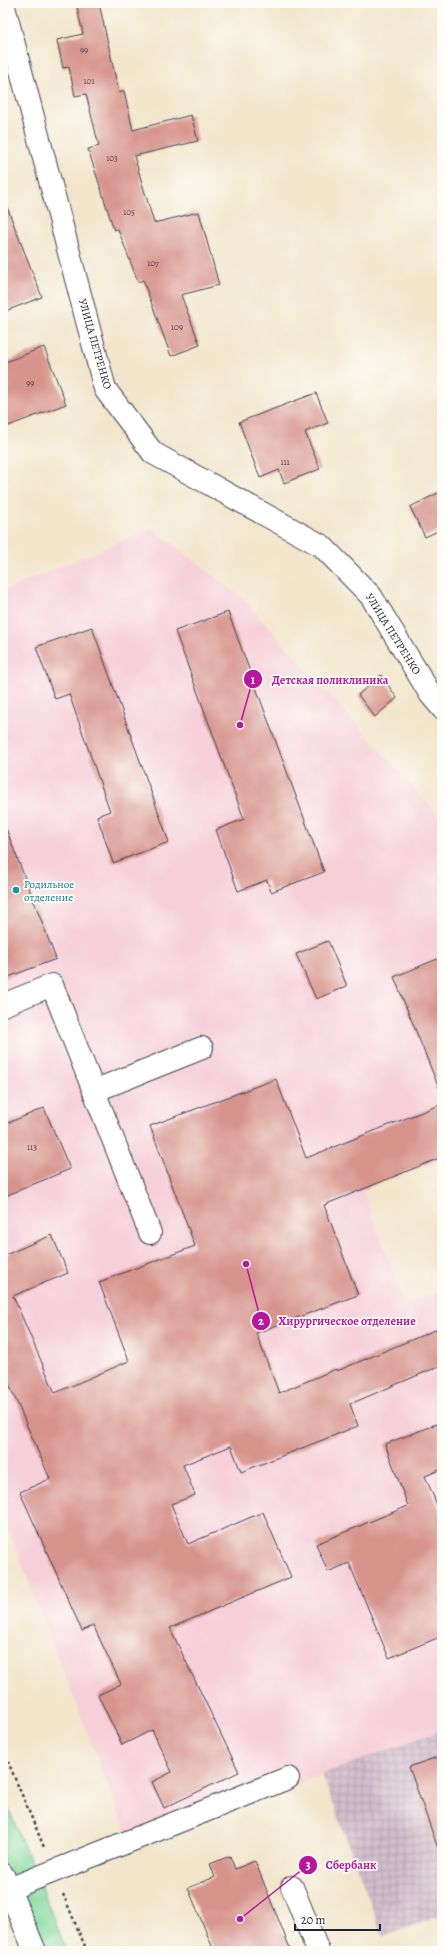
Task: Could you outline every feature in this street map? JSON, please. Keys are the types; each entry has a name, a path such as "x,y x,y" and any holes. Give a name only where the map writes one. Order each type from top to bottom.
{"street":[{"name":"УЛИЦА ПЕТРЕНКО","path":"3,3 105,389 154,453 322,546 371,596 431,695 442,708"},
{"path":"3,1005 52,985 150,1233"},
{"path":"94,1091 202,1048"},
{"path":"36,1951 6,1882 288,1778"},
{"path":"292,1887 318,1951"}],"shaded area":[{"path":"152,528 241,597 442,819 442,1160 362,1189 405,1303 442,1291 442,1730 322,1774 133,1849 3,1517 3,591"},
{"path":"442,1730 442,1915 383,1937 322,1774"}],"green space":[{"path":"3,1795 67,1951 35,1951 3,1874"}],"building":[{"path":"76,3 99,3 119,93 124,91 133,130 191,115 198,141 134,156 154,223 199,212 219,285 181,295 200,345 171,356 143,280 138,282 118,229 114,230 88,149 99,146 86,94 75,96 69,67 63,68 57,40 83,34"},
{"path":"3,202 5,202 42,297 3,312"},
{"path":"44,347 66,404 3,428 3,363"},
{"path":"316,393 328,423 305,432 320,469 284,483 279,470 260,478 239,422"},
{"path":"442,491 442,529 425,537 410,507"},
{"path":"228,612 324,872 271,892 267,880 238,891 216,830 244,819 175,631"},
{"path":"92,627 169,842 113,863 97,816 110,811 69,694 55,699 36,647"},
{"path":"381,675 397,698 375,717 358,695"},
{"name":"Родильное отделение","path":"3,826 5,826 56,959 3,979"},
{"path":"328,941 347,986 316,999 296,954"},
{"path":"442,957 442,1093 441,1093 394,977"},
{"path":"276,1079 306,1158 442,1104 442,1157 324,1205 358,1295 256,1333 279,1393 336,1369 337,1371 442,1327 442,1365 350,1404 358,1426 241,1472 231,1446 183,1465 195,1495 171,1504 188,1544 263,1512 291,1577 170,1628 239,1772 164,1808 152,1782 172,1772 152,1730 122,1745 98,1695 121,1684 93,1625 82,1631 20,1492 50,1479 3,1370 3,1256 52,1235 68,1273 13,1296 55,1393 129,1361 99,1282 195,1246 150,1126"},
{"path":"44,1108 70,1169 3,1197 3,1125"},
{"path":"442,1422 442,1469 425,1476 442,1517 442,1636 389,1658 349,1563 328,1572 316,1544 408,1506 385,1444"},
{"path":"437,1757 442,1771 442,1851 439,1851 409,1767"},
{"path":"230,1856 235,1869 255,1861 291,1951 214,1951 188,1888 215,1877 210,1864"}],"place":[{"name":"Детская поликлиника","path":"240,725"},
{"name":"Родильное отделение","path":"16,890"},
{"name":"Хирургическое отделение","path":"246,1264"},
{"name":"Сбербанк","path":"240,1919"}]}
